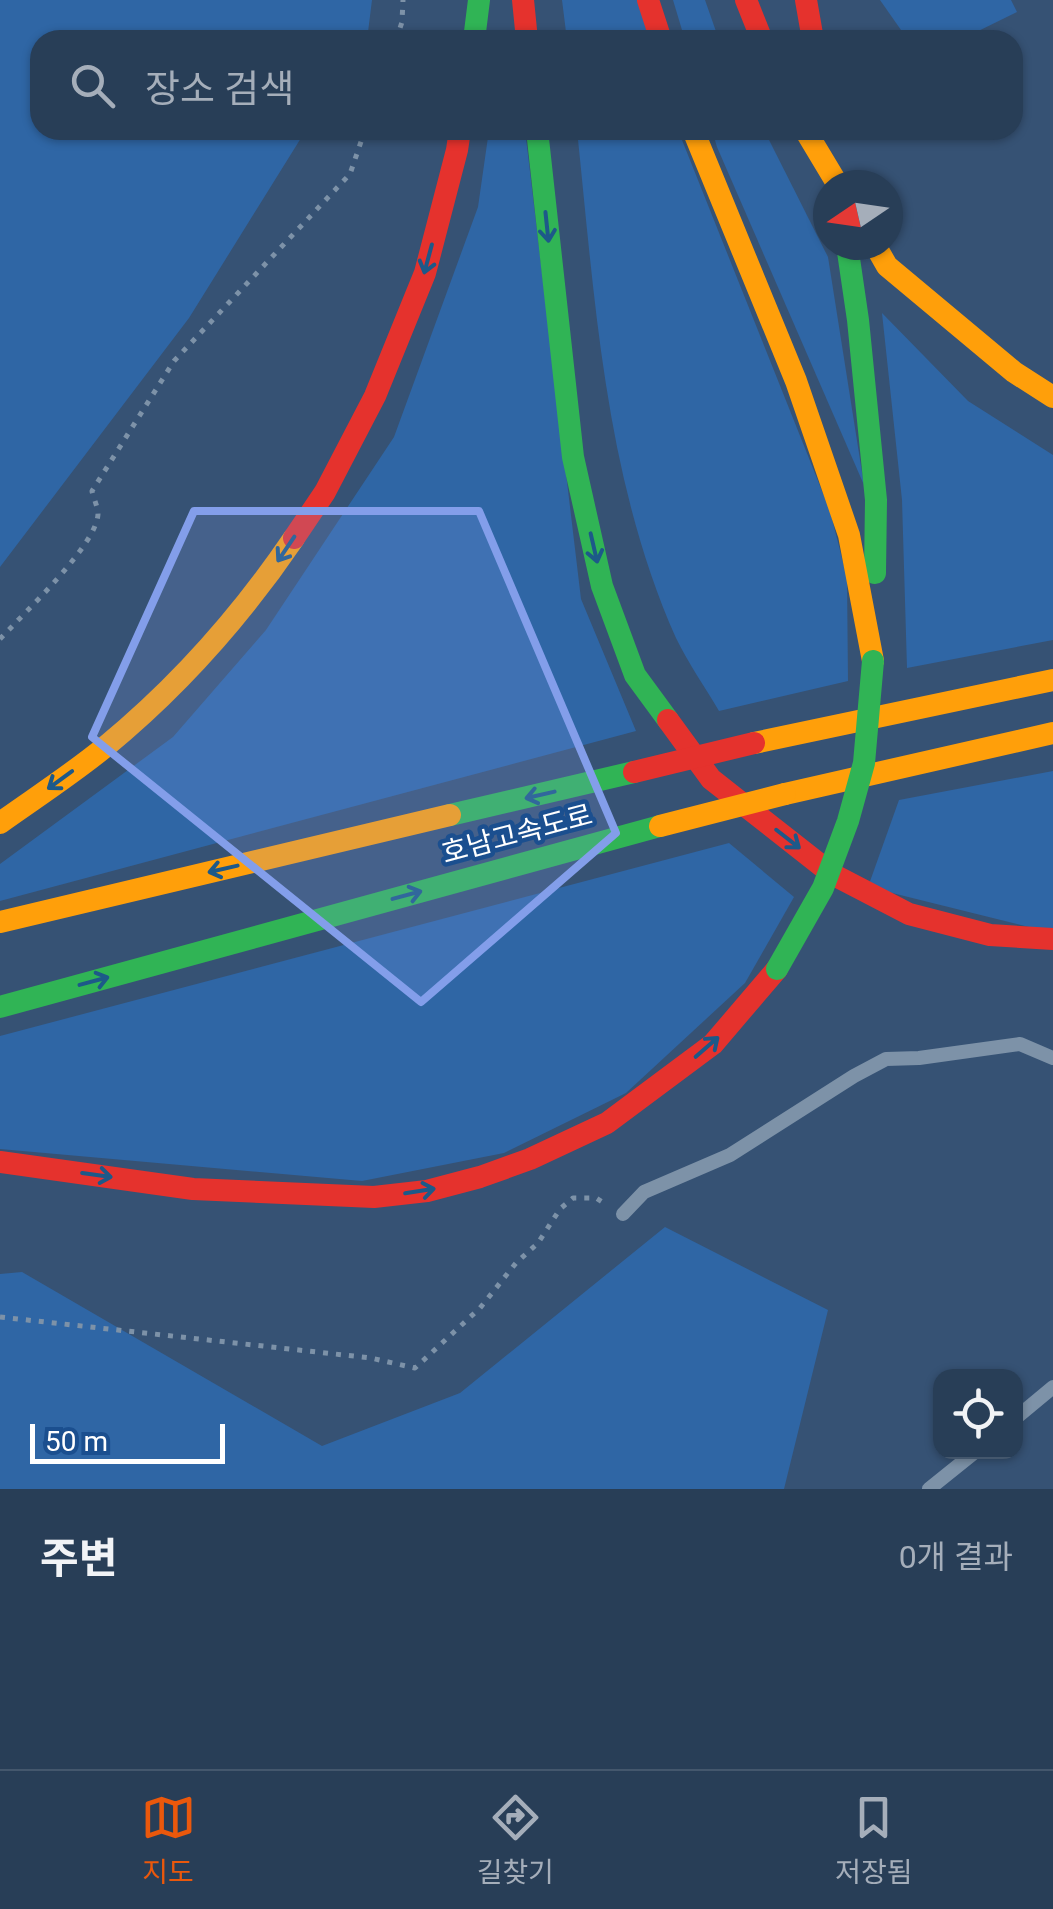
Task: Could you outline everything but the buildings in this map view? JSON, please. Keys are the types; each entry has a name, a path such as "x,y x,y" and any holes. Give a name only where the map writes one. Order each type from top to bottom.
{"highway":[{"path":"476,30 480,0"},
{"path":"523,0 527,30"},
{"path":"648,0 658,30"},
{"path":"746,0 758,30"},
{"path":"806,0 812,30"},
{"path":"0,823 105,747 194,666 267,578 325,492 375,396 424,273 458,140"},
{"path":"538,140 573,456 602,586 635,674 711,779 832,874 910,914 990,935 1053,939"},
{"path":"697,140 796,382 849,535 873,661"},
{"path":"811,140 829,170"},
{"path":"832,140 836,170"},
{"path":"0,1162 193,1188 374,1197 427,1191 496,1171 607,1123 713,1044 777,969 822,888 848,821 864,764 873,661 876,500 849,260"},
{"path":"883,260 1014,372 1053,396"},
{"name":"호남고속도로","path":"0,922 754,743 1053,680"},
{"name":"호남고속도로","path":"0,1006 660,826 1053,733"}],"lane":[{"path":"623,1214 644,1192 730,1155 886,1059 1020,1044 1053,1058"},
{"path":"1023,1412 1053,1388"},
{"path":"929,1489 966,1459"}],"path":[{"path":"399,30 403,0"},
{"path":"0,638 90,538 98,514 92,491 174,361 350,174 362,140"},
{"path":"0,1317 371,1358 415,1368 480,1308 573,1198 596,1198 623,1214"}],"highlighted area":[{"path":"194,511 479,511 616,833 421,1002 92,737"}],"shaded area":[{"path":"0,0 372,0 368,30 30,30 30,140 300,140 189,318 0,567"},
{"path":"562,0 638,0 647,30 566,30"},
{"path":"673,0 705,0 716,30 682,30"},
{"path":"880,0 1011,0 1017,12 980,30 901,30"},
{"path":"488,140 526,140 581,599 636,731 0,901 0,864 173,737 266,630 394,437 478,207"},
{"path":"578,140 682,140 830,511 847,578 848,681 719,711 676,638 652,578 618,452 598,324"},
{"path":"715,140 769,140 813,227 813,260 828,260 864,485"},
{"path":"882,313 968,401 1053,455 1053,640 907,668 902,500"},
{"path":"1053,771 1053,933 868,887 899,800"},
{"path":"729,843 794,897 745,983 626,1093 504,1153 362,1181 0,1149 0,1036"},
{"path":"665,1227 828,1310 784,1489 0,1489 0,1274 22,1272 322,1446 460,1393"}],"traffic: fast":[{"path":"475,30 479,0"},
{"path":"538,140 573,457 602,586 635,675 668,720"},
{"path":"849,260 876,500 875,573"},
{"path":"777,969 823,888 848,821 864,763 873,661"},
{"path":"450,815 634,772"},
{"path":"0,1007 660,826"}],"traffic: slow":[{"path":"697,140 796,381 849,535 873,661"},
{"path":"811,140 829,170"},
{"path":"884,260 1014,372 1053,397"},
{"path":"0,823 92,757 158,700 230,623 294,538"},
{"path":"754,743 1053,680"},
{"path":"785,794 1053,733"},
{"path":"660,826 785,794"},
{"path":"0,922 450,815"}],"traffic: jam":[{"path":"523,0 526,30"},
{"path":"648,0 658,30"},
{"path":"746,0 758,30"},
{"path":"806,0 811,30"},
{"path":"294,538 325,492 375,396 425,273 458,140"},
{"path":"668,720 711,779 832,874 909,914 990,935 1053,939"},
{"path":"634,772 754,743"},
{"path":"0,1162 193,1189 374,1197 427,1191 530,1159 607,1123 713,1044 777,969"}]}
